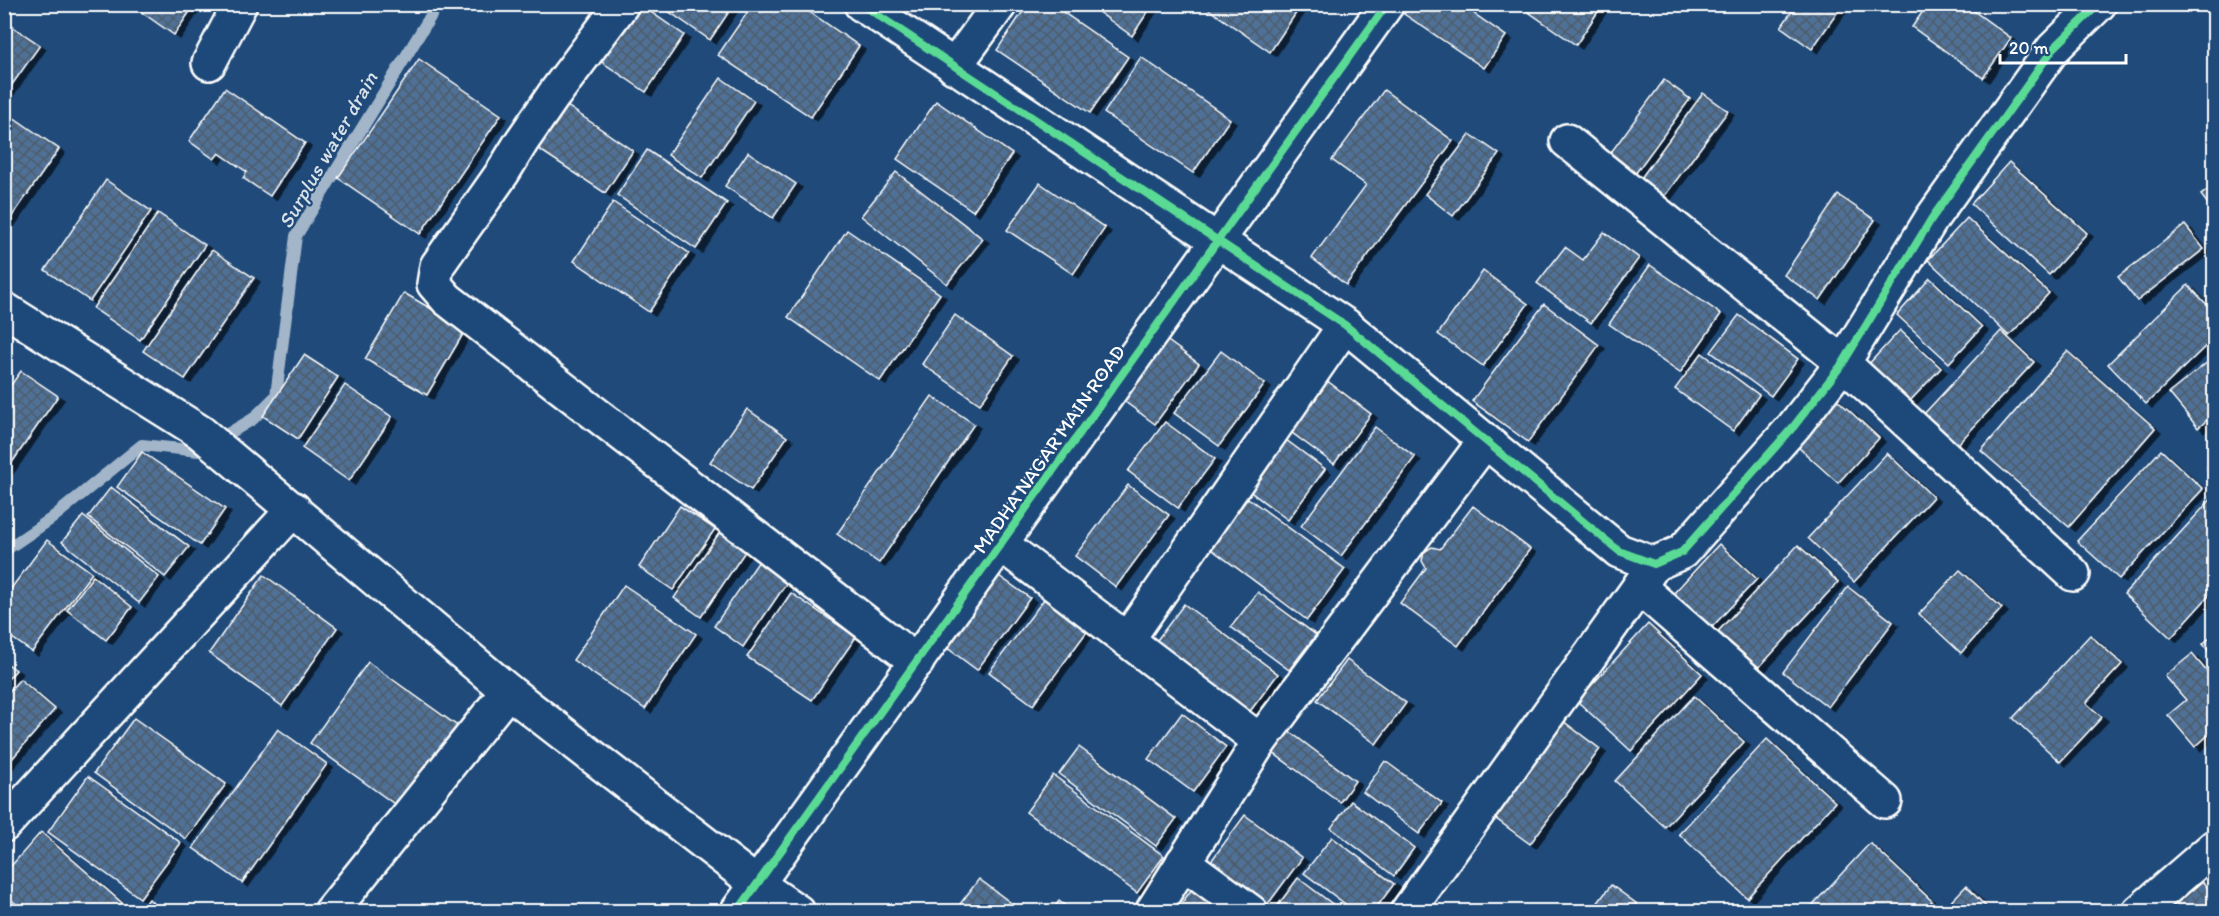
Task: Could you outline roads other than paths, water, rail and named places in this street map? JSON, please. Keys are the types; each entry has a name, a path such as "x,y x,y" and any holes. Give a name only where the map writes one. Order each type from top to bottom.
{"street":[{"path":"209,63 240,4"},
{"path":"622,4 553,96 504,172 437,266 434,284 457,306 917,662"},
{"path":"861,4 1345,325 1619,551 1885,801"},
{"path":"954,67 1000,4"},
{"name":"MADHA NAGAR MAIN ROAD","path":"737,912 1387,4"},
{"path":"1407,912 1646,575 1682,552 1787,434 1843,363 1932,218 2053,50 2099,4"},
{"path":"1568,141 1843,363 2073,574"},
{"path":"4,309 200,432 508,691 757,884 798,912"},
{"path":"1127,640 1345,325"},
{"path":"1152,912 1260,741 1485,441"},
{"path":"4,825 294,509"},
{"path":"1001,544 1260,741"},
{"path":"331,912 508,691"},
{"path":"2139,912 2214,847"},
{"path":"1184,862 1251,912"}],"waterway":[{"name":"Surplus water drain","path":"4,551 51,519 142,445 199,451 253,419 276,396 296,236 438,4"}]}
